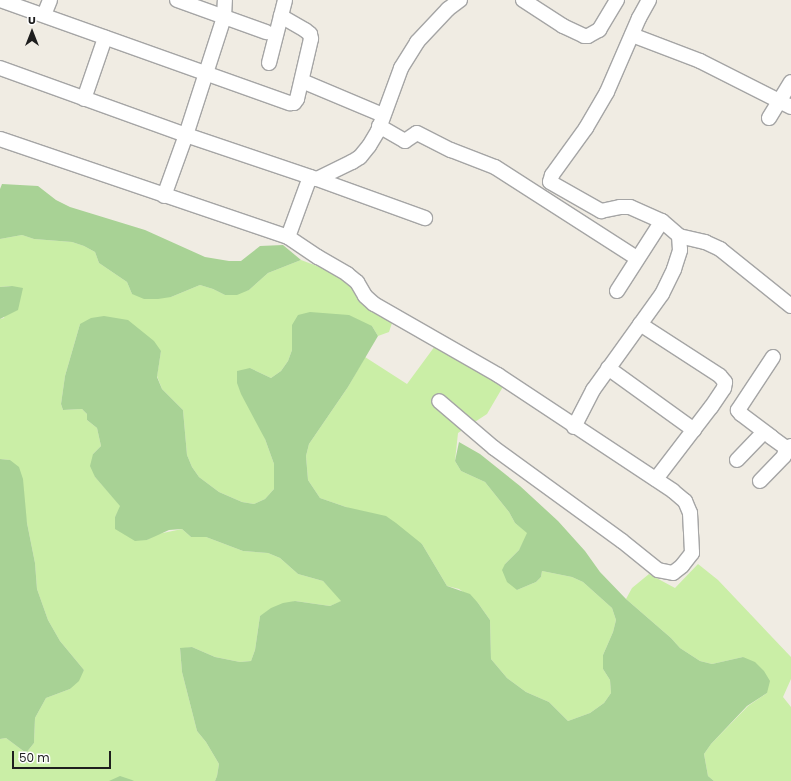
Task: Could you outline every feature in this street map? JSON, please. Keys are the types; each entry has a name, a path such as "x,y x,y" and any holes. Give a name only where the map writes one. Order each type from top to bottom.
{"street":[{"path":"0,0 290,103 297,99 312,39 310,34 305,30 281,16"},
{"path":"44,15 50,0"},
{"path":"177,0 266,32"},
{"path":"164,196 206,74 224,16 225,0"},
{"path":"269,63 285,0"},
{"path":"288,237 314,178 335,171 360,157 369,146 381,121 401,68 417,42 448,9 460,0"},
{"path":"523,0 562,26 584,36 588,36 599,30 617,0"},
{"path":"649,0 603,99 586,128 552,174 550,182 601,211 625,206 662,221 679,236 705,242 720,249 791,306"},
{"path":"632,35 700,61 785,104"},
{"path":"84,99 105,38"},
{"path":"0,68 84,99 425,218"},
{"path":"302,81 381,121 405,141 417,133 451,150 495,167 637,258"},
{"path":"769,118 785,104 791,82"},
{"path":"0,139 288,237 353,278 365,296 374,304 498,375 553,411 574,427 656,479 685,501 690,513 692,553 682,566 673,573 658,570 622,541 494,448 439,401"},
{"path":"617,291 662,221"},
{"path":"574,427 593,390 662,294 674,269 680,250 679,236"},
{"path":"640,324 723,379 724,388 656,479"},
{"path":"760,481 784,456 789,447 764,432 741,414 738,408 773,357"},
{"path":"608,368 694,430"},
{"path":"737,460 764,432"}],"green space":[{"path":"2,184 38,186 56,200 70,207 145,230 205,257 229,261 241,261 260,246 283,245 301,260 268,273 249,290 237,295 225,295 200,285 171,297 144,299 132,294 127,282 99,263 95,252 84,246 72,242 34,239 22,235 0,239 0,189"},
{"path":"22,235 34,239 72,242 84,246 95,252 99,263 127,282 132,294 171,297 200,285 225,295 249,290 268,273 301,260 333,272 393,320 389,332 378,336 372,326 292,325 292,350 288,361 281,371 271,378 250,368 265,439 274,464 274,489 265,499 254,504 242,502 219,492 199,477 192,467 187,455 183,410 162,389 157,376 161,351 80,324 65,376 61,404 63,410 82,409 87,414 87,420 97,428 101,446 93,454 95,477 121,506 115,517 147,540 158,534 182,529 191,537 206,537 243,551 268,553 280,558 298,574 323,581 342,601 330,606 295,601 260,616 255,650 251,661 240,662 215,657 192,647 180,649 182,672 197,731 206,742 219,764 215,781 0,781 0,739 6,738 26,753 34,743 35,718 46,698 70,689 84,670 60,641 48,620 37,589 35,563 27,523 10,460 0,459 0,319 4,318 12,286 0,287 0,239"},
{"path":"12,286 23,288 18,310 0,319 0,287"},
{"path":"310,312 349,315 372,326 378,336 348,387 309,444 306,456 308,480 320,498 346,507 386,516 396,523 422,544 447,586 470,594 478,603 490,620 491,659 507,678 526,692 549,702 568,721 590,713 604,703 611,693 610,680 603,669 603,655 613,632 616,620 612,608 583,582 572,577 542,571 541,577 536,582 517,590 507,582 502,570 505,564 519,550 527,533 515,523 509,512 485,482 461,471 455,461 459,442 480,454 520,486 558,521 585,551 600,572 626,599 671,638 680,648 700,661 712,664 743,657 755,662 764,671 770,681 767,693 747,706 711,744 704,754 708,776 714,781 215,781 219,764 206,742 197,731 182,672 180,648 192,647 215,657 240,662 251,661 255,650 260,616 271,608 283,603 295,601 330,606 341,601 323,581 298,574 280,558 268,553 243,551 206,537 191,537 182,529 169,530 147,540 135,541 115,529 115,517 120,506 95,477 90,466 93,454 101,446 97,428 87,420 87,414 82,409 63,410 61,404 65,376 80,324 91,318 104,316 128,320 154,341 161,351 157,377 162,389 183,410 187,455 192,467 199,477 219,492 242,502 254,504 265,499 274,489 274,464 265,439 241,394 237,383 237,371 250,368 271,378 281,371 288,361 292,350 292,325 298,315"},
{"path":"435,346 504,385 487,414 458,433 455,461 461,471 485,482 509,512 515,523 528,533 519,550 505,564 517,590 536,582 541,577 542,571 572,577 583,582 612,608 616,620 613,632 603,655 603,669 610,680 611,693 604,703 590,713 568,721 549,702 526,692 507,678 491,659 490,620 478,603 459,589 447,586 422,544 346,507 320,498 308,480 306,456 309,444 348,387 365,357 407,384"},
{"path":"0,459 10,460 19,467 23,479 27,523 35,563 37,589 48,620 60,641 84,670 79,681 70,689 46,698 35,718 34,743 26,753 6,738 0,739"},
{"path":"698,564 718,580 791,657 791,679 783,697 791,707 791,781 714,781 708,776 704,754 711,744 748,706 767,693 743,657 712,664 700,661 680,648 671,638 626,599 632,588 649,574 675,588"},
{"path":"120,776 132,780 134,781 109,781"}]}
